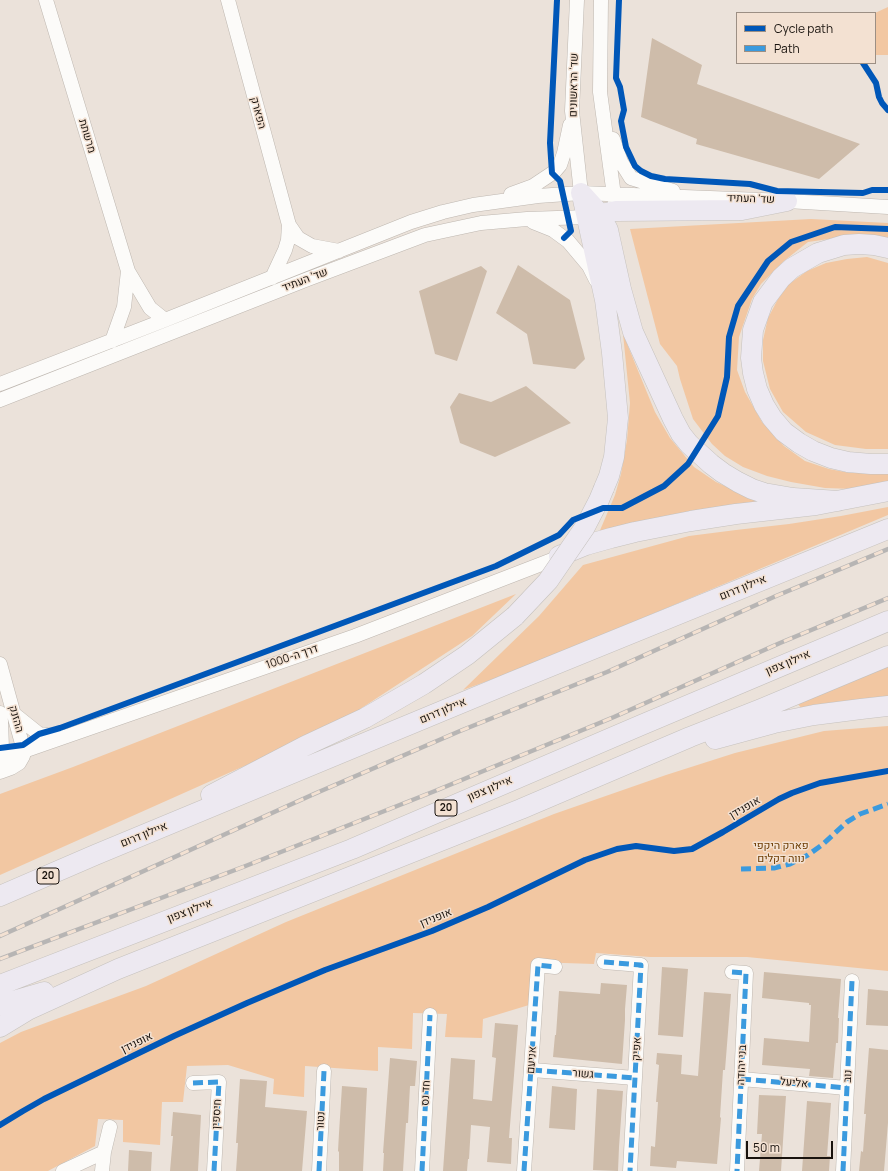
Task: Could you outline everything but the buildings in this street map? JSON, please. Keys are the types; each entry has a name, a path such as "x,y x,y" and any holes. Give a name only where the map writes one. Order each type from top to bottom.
{"highway":[{"path":"582,193 600,212 663,400 681,434 710,464 738,482 764,493 793,498 838,501"},
{"path":"600,212 742,210 787,201"},
{"path":"95,855 306,746 365,718 424,684 467,655 515,616 548,581 585,527 609,476 614,457 618,418 605,300 600,212"},
{"path":"888,248 874,245 844,245 818,253 792,268 781,278 763,302 753,330 751,358 757,389 764,405 772,418 784,432 798,444 831,458 848,462 888,464"},
{"path":"557,558 586,545 635,532 691,521 838,501 888,491"},
{"name":"איילון דרום","path":"0,896 512,682 888,529"},
{"name":"איילון צפון","path":"0,985 352,849 888,621"},
{"path":"521,809 690,737 888,656"},
{"path":"0,1027 28,1010 118,969 521,809 697,744 774,723 888,706"},
{"path":"0,1006 118,969"}],"street":[{"name":"מרשתת","path":"46,0 128,271 150,308 165,320"},
{"name":"הפארק","path":"228,0 289,225 288,240 285,250 272,278"},
{"name":"שד' הראשונים","path":"577,0 572,111 582,193"},
{"path":"600,212 601,0"},
{"path":"600,92 620,162 630,178 693,197"},
{"path":"493,202 533,186 554,172 560,165 564,153 572,111"},
{"name":"שד' העתיד","path":"0,384 412,222 443,212 493,202 538,196 582,193 600,212"},
{"name":"שד' העתיד","path":"0,400 308,278 424,235 481,223 600,212 693,197 888,207"},
{"path":"527,219 553,230 568,241 589,266 605,300"},
{"name":"הפארק","path":"289,225 298,238 312,246 339,251"},
{"name":"מרשתת","path":"112,341 124,307 128,271"},
{"name":"דרך ה-1000","path":"0,758 24,751 354,636 557,558"},
{"name":"ההזנק","path":"0,664 24,751"},
{"name":"ההזנק","path":"0,714 2,721 2,748 0,750"},
{"path":"14,714 39,734 63,737"},
{"path":"0,772 19,763 24,751"},
{"name":"אפיק","path":"604,962 641,965 630,1171"},
{"name":"אניעם","path":"524,1171 538,965 555,967"},
{"name":"בני יהודה","path":"732,972 746,973 737,1171"},
{"name":"נוב","path":"843,1171 852,981"},
{"name":"חד נס","path":"422,1171 430,1014"},
{"name":"גשור","path":"532,1070 635,1078"},
{"name":"נטור","path":"319,1171 324,1072"},
{"name":"אליעל","path":"741,1079 847,1088"},
{"name":"חיספין","path":"193,1083 218,1082 214,1171"},
{"path":"102,1171 104,1152 110,1127"},
{"path":"63,1171 104,1152"}],"green space":[{"path":"888,7 888,55 876,55 876,13"},
{"path":"811,219 888,223 888,240 843,237 808,242 784,261 761,284 752,299 739,337 737,370 745,392 762,422 784,446 805,461 829,469 850,473 888,472 888,482 854,489 825,488 791,482 767,476 743,467 725,456 712,444 693,419 677,366 660,344 630,229"},
{"path":"867,257 888,263 888,449 866,449 835,445 806,432 783,412 770,389 763,361 763,340 768,318 778,299 789,284 807,271 826,263"},
{"path":"623,334 655,412 670,438 694,467 716,482 745,495 780,504 598,535 615,495 621,474 627,440 630,403"},
{"path":"888,507 888,515 531,665 463,690 539,616 583,565 689,536 789,524"},
{"path":"516,594 472,636 334,726 0,875 0,794 73,767"},
{"path":"888,665 888,700 802,709 797,703"},
{"name":"פארק היקפי נווה דקלים","path":"888,726 888,971 747,957 650,957 596,953 594,964 534,962 529,1005 483,1019 482,1038 445,1037 447,1014 413,1013 412,1049 378,1047 378,1071 305,1066 304,1097 273,1094 274,1079 228,1065 187,1066 183,1102 162,1102 160,1145 123,1142 123,1120 98,1119 95,1146 48,1171 0,1171 0,1043 21,1032 146,986 286,922 554,814 735,753 824,731"}],"railway":[{"path":"0,936 314,794 460,731 607,672 776,596 888,549"},
{"path":"0,959 243,867 435,791 614,717 780,643 888,598"}],"marked path":[{"path":"741,869 774,868 790,864 808,855 822,845 847,822 860,814 888,804"},
{"path":"604,962 641,965 630,1171"},
{"path":"524,1171 538,965 555,967"},
{"path":"732,972 746,973 737,1171"},
{"path":"843,1171 852,981"},
{"path":"422,1171 430,1015"},
{"path":"532,1070 635,1078"},
{"path":"319,1171 324,1071"},
{"path":"741,1079 847,1088"},
{"path":"193,1083 219,1082 214,1171"}],"cycle path":[{"path":"557,0 550,143 552,173 560,181 571,231 564,238"},
{"path":"619,0 616,78 620,87 624,110 621,121 626,147 635,166 641,171 651,176 665,179 750,184 777,191 863,193 872,190 888,190"},
{"path":"864,64 876,83 882,103 888,110"},
{"path":"0,748 23,745 39,734 60,728 496,566 559,535 573,520 603,508 622,508 664,486 688,464 718,416 727,377 729,337 738,306 768,261 791,242 835,227 888,229"},
{"name":"אופנידן","path":"0,1125 44,1099 174,1036 325,970 432,931 488,907 585,860 617,849 636,846 674,851 692,849 792,793 820,783 888,771"}]}
